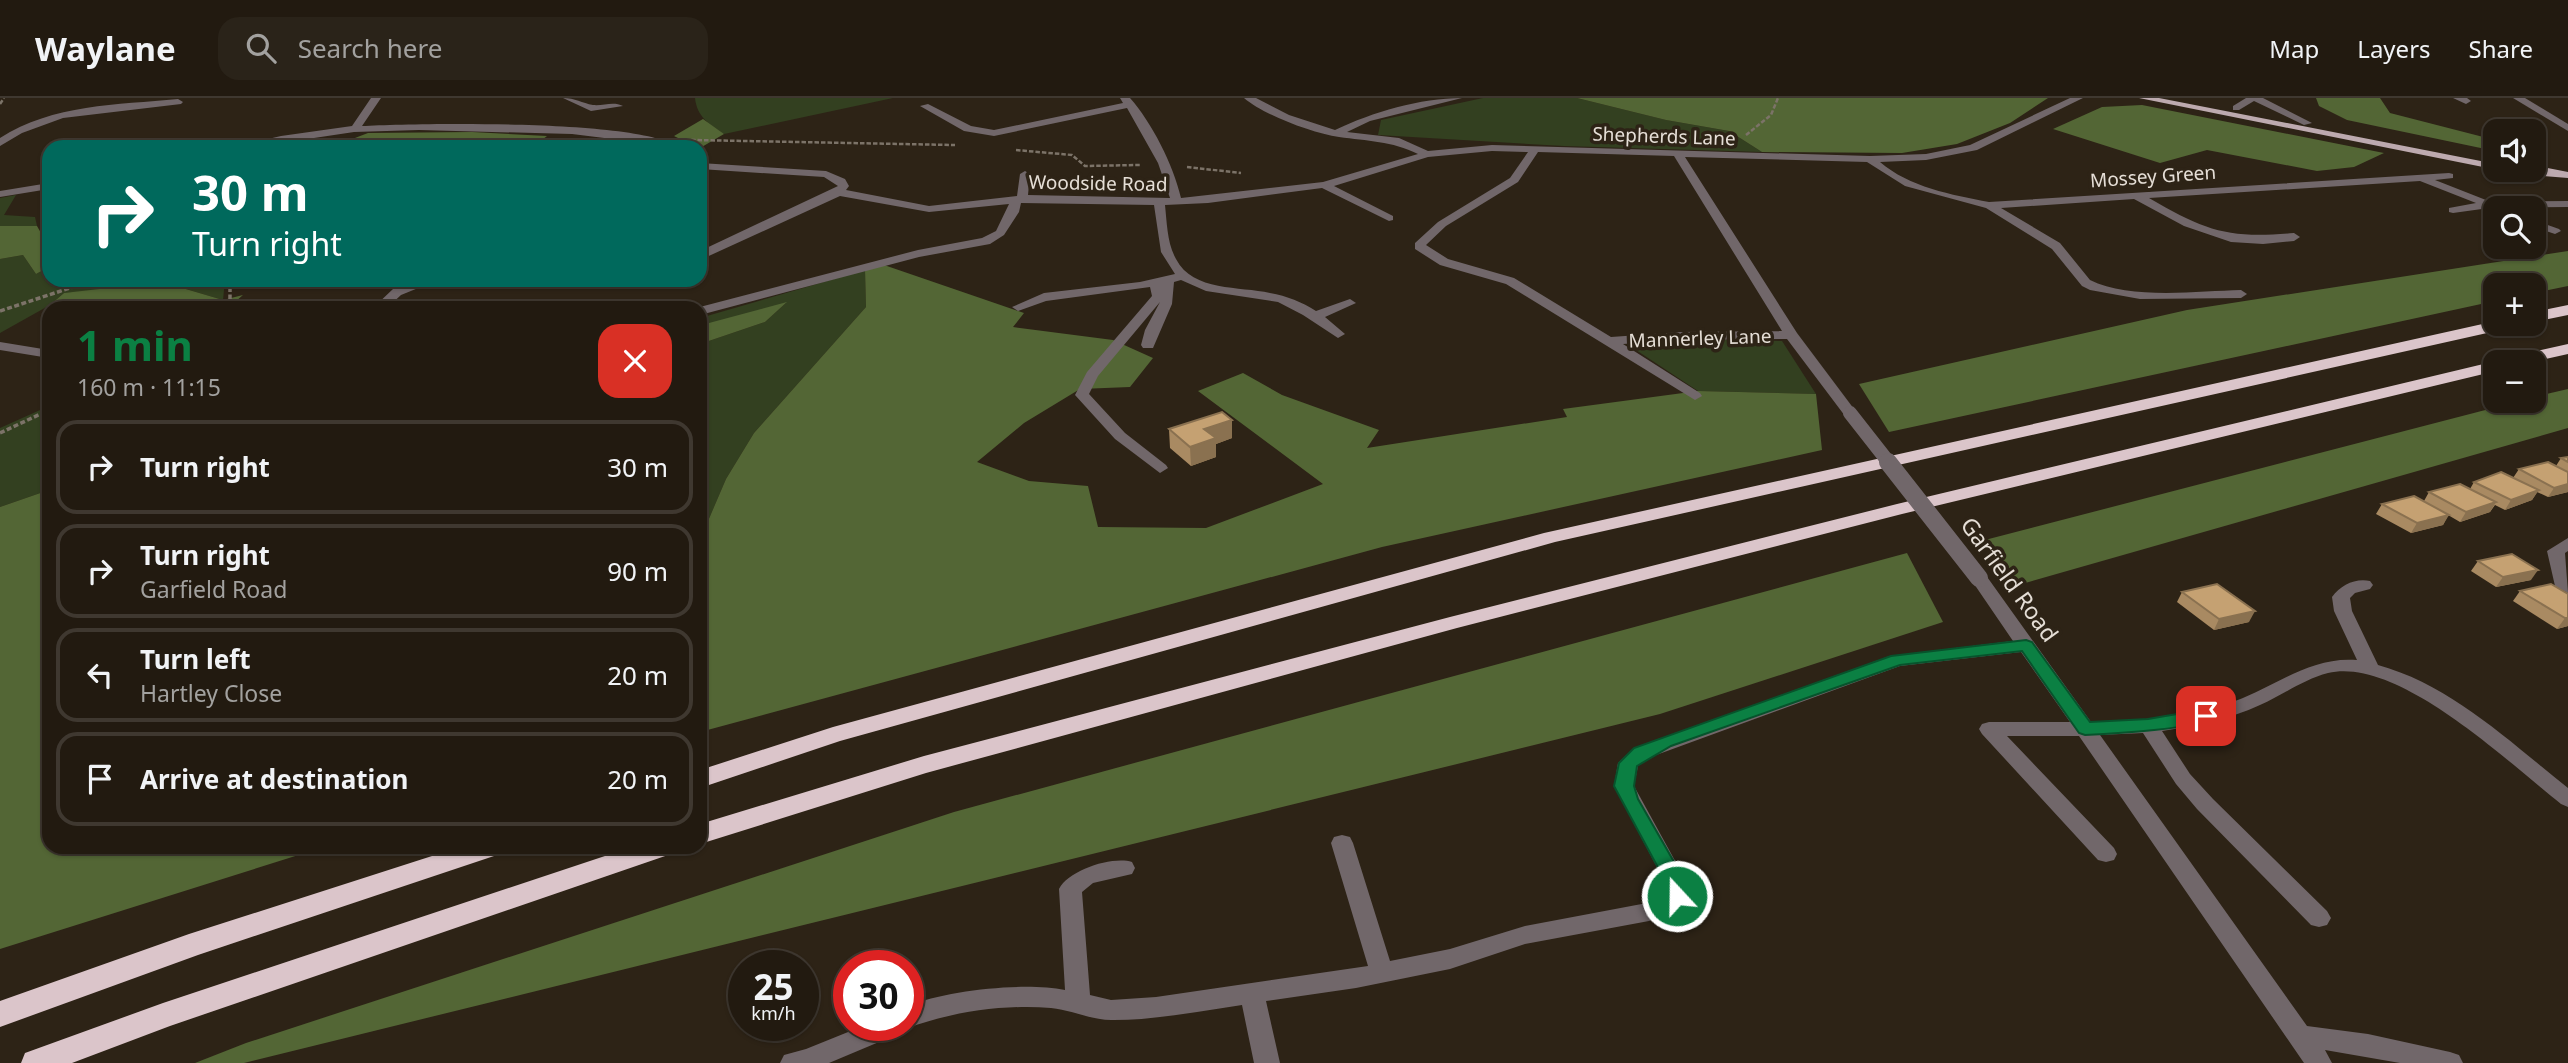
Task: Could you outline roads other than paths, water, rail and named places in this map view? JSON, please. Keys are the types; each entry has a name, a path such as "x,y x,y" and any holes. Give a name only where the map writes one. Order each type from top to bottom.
{"highway":[{"path":"2546,315 2568,310"},
{"path":"707,777 833,735 1551,537 2483,329"},
{"path":"2546,354 2568,349"},
{"path":"707,832 833,789 1604,582 2109,456 2483,369"},
{"path":"0,1014 189,946 471,854"},
{"path":"36,1063 163,1016 641,854"}],"main road":[{"path":"2144,98 2483,162"},
{"path":"2187,98 2483,162"},
{"path":"2236,108 2235,112 2249,117 2483,162"},
{"path":"2547,172 2568,175"}],"street":[{"path":"355,129 376,98"},
{"name":"Shepherds Lane","path":"1248,98 1286,117 1336,134 1399,141 1427,154 1475,148 1870,159 1926,157 1973,148 2065,101 2078,98"},
{"path":"1336,134 1367,119 1457,98"},
{"path":"2236,108 2254,98 2307,123"},
{"path":"2518,98 2567,127"},
{"path":"572,101 582,114"},
{"path":"925,106 968,129 994,133 1128,101 1162,164 1177,202"},
{"path":"0,143 15,132 55,118 141,111 178,102"},
{"path":"554,131 582,114 618,106"},
{"path":"284,140 355,129 452,127 554,131 659,140"},
{"name":"Mannerley Lane","path":"1535,150 1514,180 1442,224 1419,246 1444,262 1510,281 1695,396"},
{"name":"Woodside Road","path":"839,192 929,209 1019,199 1177,202 1237,198 1324,186 1427,154"},
{"name":"Garfield Road","path":"1678,154 1791,335 1979,578 2319,1063"},
{"name":"Mossey Green","path":"1870,159 1890,174 1940,193 1989,205 2449,176"},
{"path":"707,166 827,174 841,181 844,186 839,192 707,253"},
{"path":"707,309 918,254 986,241 1000,233 1013,212 1025,174"},
{"path":"2416,176 2483,203"},
{"path":"1324,186 1389,218"},
{"path":"0,194 42,187"},
{"path":"2135,194 2166,213 2227,237 2247,241 2294,237"},
{"path":"1159,202 1171,264 1183,276 1202,286 1272,297 1315,316 1338,334"},
{"path":"2546,205 2568,204"},
{"path":"1989,205 2056,246 2086,283 2094,287 2132,295 2241,294"},
{"path":"2453,210 2483,208"},
{"path":"2546,228 2555,231"},
{"path":"1018,307 1044,297 1140,286 1183,276"},
{"path":"1148,345 1148,335 1168,305 1162,281"},
{"path":"1160,468 1120,436 1086,404 1082,395 1092,375 1158,296 1162,281"},
{"path":"387,301 397,292 412,287"},
{"path":"1315,316 1350,303"},
{"name":"Mannerley Lane","path":"1609,341 1681,336 1791,335"},
{"path":"0,346 42,353"},
{"path":"2568,543 2556,551 2564,586 2568,588"},
{"path":"2364,585 2349,589 2341,597 2343,611 2371,668"},
{"path":"924,1010 1005,998 1051,998 1111,1010 1156,1007 1382,973 1450,959 1525,935 1649,912 1670,904 1677,896 1679,888 1624,786 1628,763 1641,753 1898,660 2026,645"},
{"path":"2106,854 1989,729 2085,729 2148,725 2241,706 2322,669 2356,665 2371,668 2438,701 2568,799"},
{"path":"2148,725 2183,779 2205,804 2319,918"},
{"path":"1342,843 1382,973"},
{"path":"1078,1003 1070,889 1087,876 1124,868"},
{"path":"1252,992 1267,1063"},
{"path":"2300,1036 2347,1041 2450,1063"},
{"path":"803,1062 853,1041"}]}
